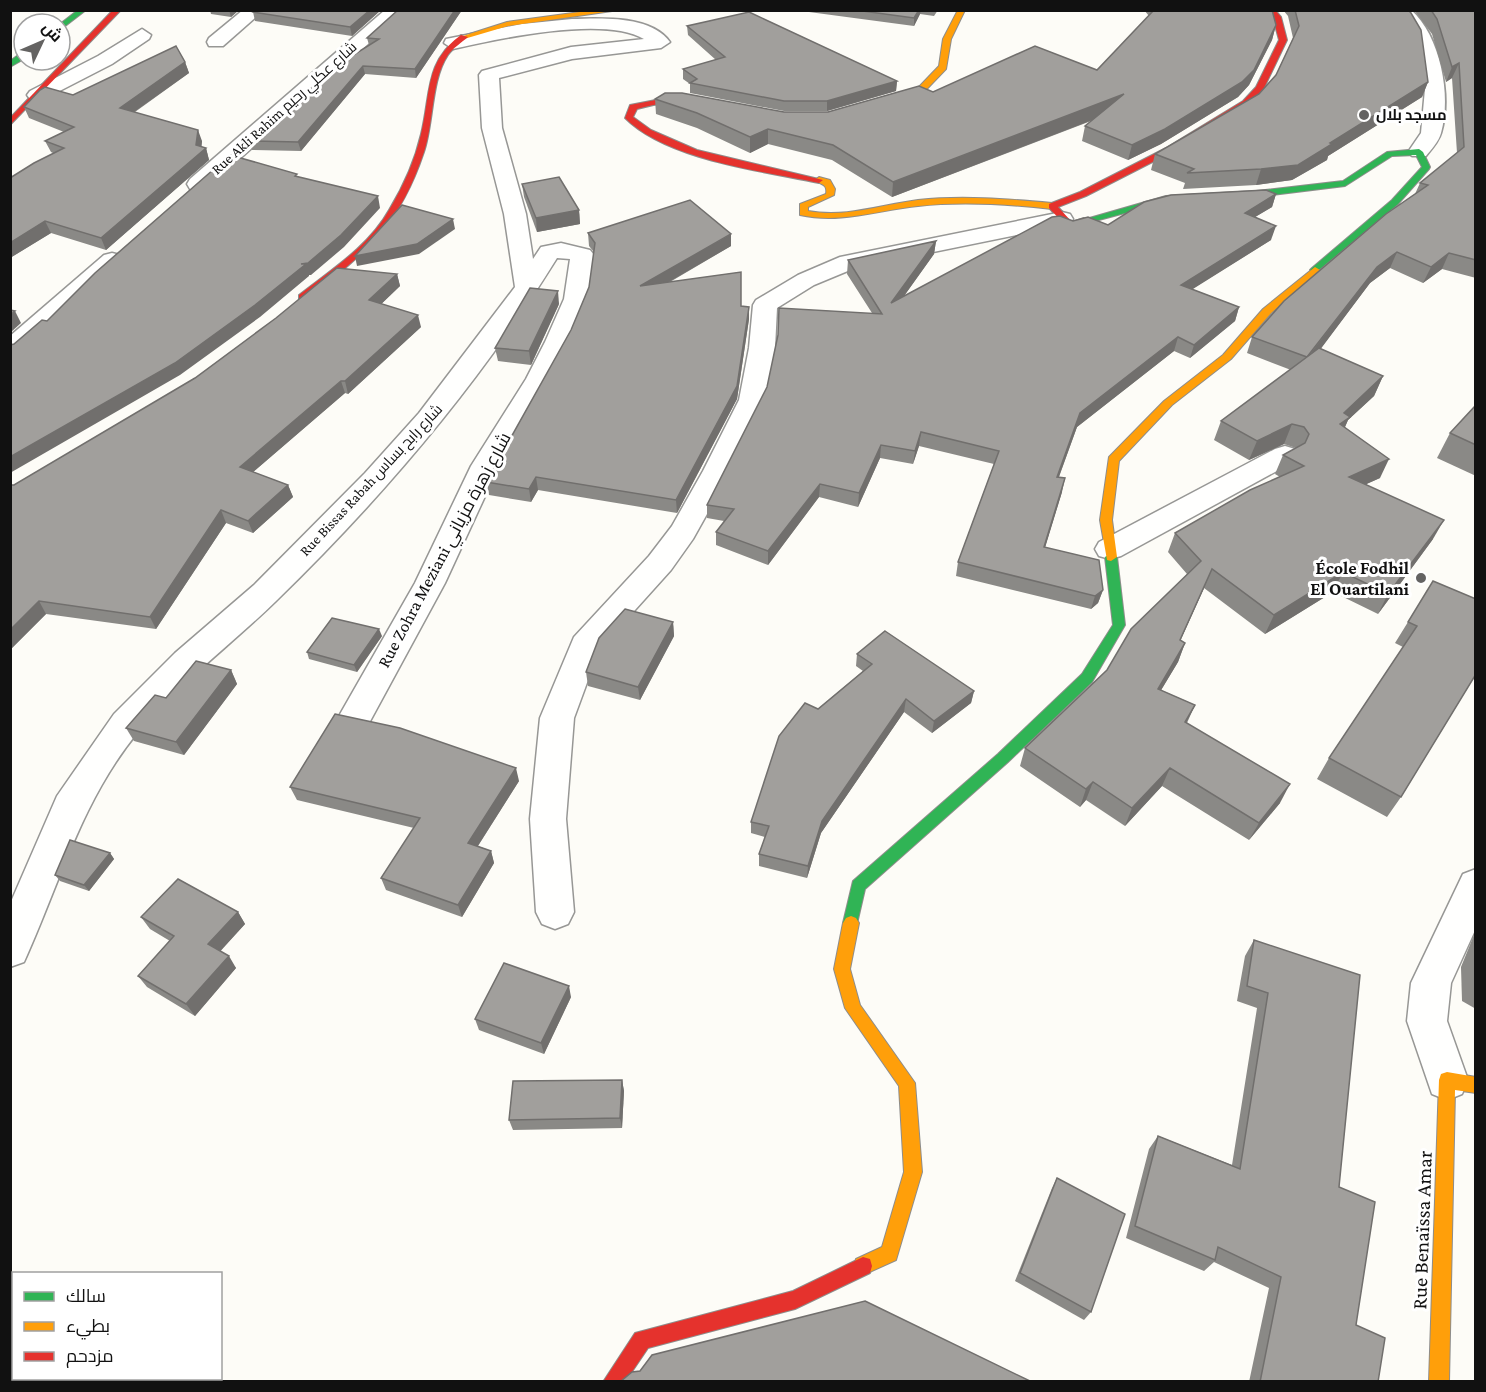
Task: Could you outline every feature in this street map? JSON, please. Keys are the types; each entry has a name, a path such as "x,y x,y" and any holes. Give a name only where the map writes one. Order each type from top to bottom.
{"street":[{"path":"10,123 118,10"},
{"path":"216,42 255,10"},
{"name":"Rue Akli Rahim شارع عكلي رحيم","path":"178,201 397,10"},
{"path":"295,303 354,254 391,214 425,136 440,57 453,43 482,31 548,17 616,10"},
{"path":"862,111 919,92 943,67 947,39 962,10"},
{"path":"555,912 548,819 557,718 585,645 666,555 683,532 717,471 752,400 762,348 765,306 806,280 848,262 1057,213 1083,194 1159,155 1246,103 1260,88 1283,40 1277,17 1270,10"},
{"path":"1400,10 1415,23 1426,44 1435,89 1431,133 1419,152"},
{"path":"453,43 511,30 600,24 643,30 661,42 571,53 489,75 489,121 515,214 517,243 527,287"},
{"path":"37,94 105,60 142,35"},
{"path":"717,106 683,100 661,100 633,107 629,111 629,118 633,124 663,139 738,162 827,182 831,189 830,195 803,206 803,213 824,219 866,216 898,206 968,199 1057,213 1070,225 1166,199 1256,195 1345,183 1390,154 1419,152"},
{"path":"613,1382 642,1340 795,1300 890,1253 913,1172 907,1083 853,1008 842,969 858,886 1003,758 1087,678 1119,625 1106,520 1113,460 1168,403 1227,357 1267,311 1395,202 1426,167 1419,152"},
{"path":"10,350 127,247"},
{"name":"Rue Zohra Meziani شارع زهرة مزياني","path":"356,716 430,583 485,466 539,379 558,342 576,299 582,255 561,250 549,252 527,287"},
{"name":"Rue Bissas Rabah شارع رابح بساس","path":"10,950 70,806 126,723 186,662 265,593 375,480 429,419 527,287"},
{"path":"1110,549 1285,455"},
{"path":"1461,1083 1427,1022 1431,983 1476,885"},
{"name":"Rue Benaïssa Amar","path":"1439,1382 1461,1083"}],"building":[{"path":"255,10 370,10 350,27 253,12"},
{"path":"398,10 455,10 415,69 363,66 298,142 250,141 339,64 379,39 367,38"},
{"path":"855,10 919,10 914,18"},
{"path":"1154,10 1272,10 1276,25 1254,70 1242,82 1165,129 1132,145 1085,126 1124,94 893,182 833,145 768,129 750,137 697,113 655,99 665,93 682,93 784,112 828,112 919,86 933,92 1035,46 1097,70"},
{"path":"1295,10 1408,10 1421,30 1428,82 1298,165 1187,173 1194,169 1155,154 1259,94 1276,75 1299,26"},
{"path":"1431,10 1476,10 1476,260 1449,253 1431,267 1397,252 1377,267 1307,357 1252,337 1284,301 1386,214 1428,185 1420,183 1464,147 1459,63 1452,67 1437,19"},
{"path":"749,12 897,81 827,101 784,101 690,83 697,79 683,69 725,57 687,26"},
{"path":"176,46 185,62 120,108 198,130 196,145 206,148 101,238 45,221 10,243 10,178 64,148 45,141 74,127 24,107 45,87 73,95"},
{"path":"230,155 297,174 295,176 378,196 341,235 308,263 301,264 306,264 255,305 175,363 10,457 10,345 42,320 47,321 95,273"},
{"path":"559,177 579,210 536,218 522,184"},
{"path":"1266,190 1276,194 1245,213 1276,226 1181,285 1239,307 1194,345 1178,337 1080,413 1057,477 1065,478 1044,547 1099,560 1103,590 1095,596 958,562 999,451 921,432 915,451 881,445 859,493 820,484 768,551 716,532 734,509 707,505 767,387 778,335 779,308 882,314 848,260 936,241 891,303 1052,217 1060,216 1073,221 1088,217 1108,225 1144,202 1171,195"},
{"path":"690,200 731,234 640,286 741,272 741,306 749,307 737,386 676,500 536,477 529,489 486,482 571,330 589,287 595,243 588,233"},
{"path":"402,205 453,219 417,244 355,256"},
{"path":"337,268 397,274 369,300 418,315 345,381 341,381 240,467 288,485 248,521 221,510 150,617 39,601 10,630 10,485 14,485 195,378 276,318"},
{"path":"530,288 558,291 529,351 495,348"},
{"path":"1319,348 1383,376 1344,413 1350,417 1340,424 1389,459 1349,477 1444,520 1388,594 1343,572 1274,615 1212,569 1180,640 1185,643 1158,689 1195,705 1185,722 1290,784 1259,823 1170,768 1132,808 1093,782 1086,789 1025,748 1107,670 1131,629 1201,561 1175,533 1250,490 1304,466 1283,455 1305,443 1309,434 1304,427 1292,424 1257,441 1221,421"},
{"path":"1476,405 1476,445 1450,433"},
{"path":"1433,581 1476,599 1476,674 1401,797 1329,758 1417,626 1408,622"},
{"path":"625,609 673,622 638,687 586,672 599,638"},
{"path":"332,618 379,629 354,665 307,652"},
{"path":"885,631 974,691 934,721 906,699 822,821 808,866 759,854 769,826 751,822 779,736 805,703 818,709 872,664 857,654"},
{"path":"196,661 231,670 176,742 126,728 155,695 166,698"},
{"path":"335,714 400,728 516,768 468,843 491,851 458,905 381,878 420,818 290,787"},
{"path":"70,840 110,853 84,885 55,875"},
{"path":"178,879 238,912 208,944 229,956 186,1004 138,976 174,936 141,917"},
{"path":"1254,940 1360,975 1339,1187 1375,1202 1356,1325 1385,1338 1378,1382 1260,1382 1281,1277 1218,1247 1215,1260 1135,1226 1158,1136 1240,1169 1268,993 1247,986"},
{"path":"504,963 569,986 541,1043 475,1019"},
{"path":"622,1080 620,1118 509,1120 513,1081"},
{"path":"1057,1178 1125,1214 1091,1312 1020,1273"},
{"path":"865,1301 1032,1382 620,1382 632,1372 640,1371 652,1355"}],"traffic: fast":[{"path":"72,19 83,10"},
{"path":"1084,221 1166,199 1256,194 1345,183 1390,154 1419,152 1426,167 1395,202 1315,270"},
{"path":"851,923 858,886 1003,758 1087,678 1119,625 1111,557"}],"traffic: slow":[{"path":"464,37 507,24 616,10"},
{"path":"881,104 919,92 943,67 947,39 962,10"},
{"path":"819,180 827,182 831,189 830,195 803,206 803,213 818,216 847,216 917,203 968,200 1052,206"},
{"path":"1111,557 1106,520 1113,460 1168,403 1227,357 1267,311 1315,270"},
{"path":"851,923 842,969 853,1008 907,1083 913,1172 889,1253 863,1266"},
{"path":"1439,1382 1447,1080 1476,1085"}],"traffic: jam":[{"path":"10,123 118,10"},
{"path":"1084,221 1070,225 1052,206 1083,194 1169,150 1246,103 1260,88 1283,40 1277,17 1270,10"},
{"path":"303,297 363,247 393,212 422,145 438,68 443,56 464,37"},
{"path":"698,103 682,101 649,103 633,107 629,118 648,132 694,152 819,180"},
{"path":"613,1382 642,1340 795,1300 863,1266"}],"place":[{"name":"مسجد بلال","path":"1364,115"},
{"name":"École Fodhil El Ouartilani","path":"1421,578"}]}
